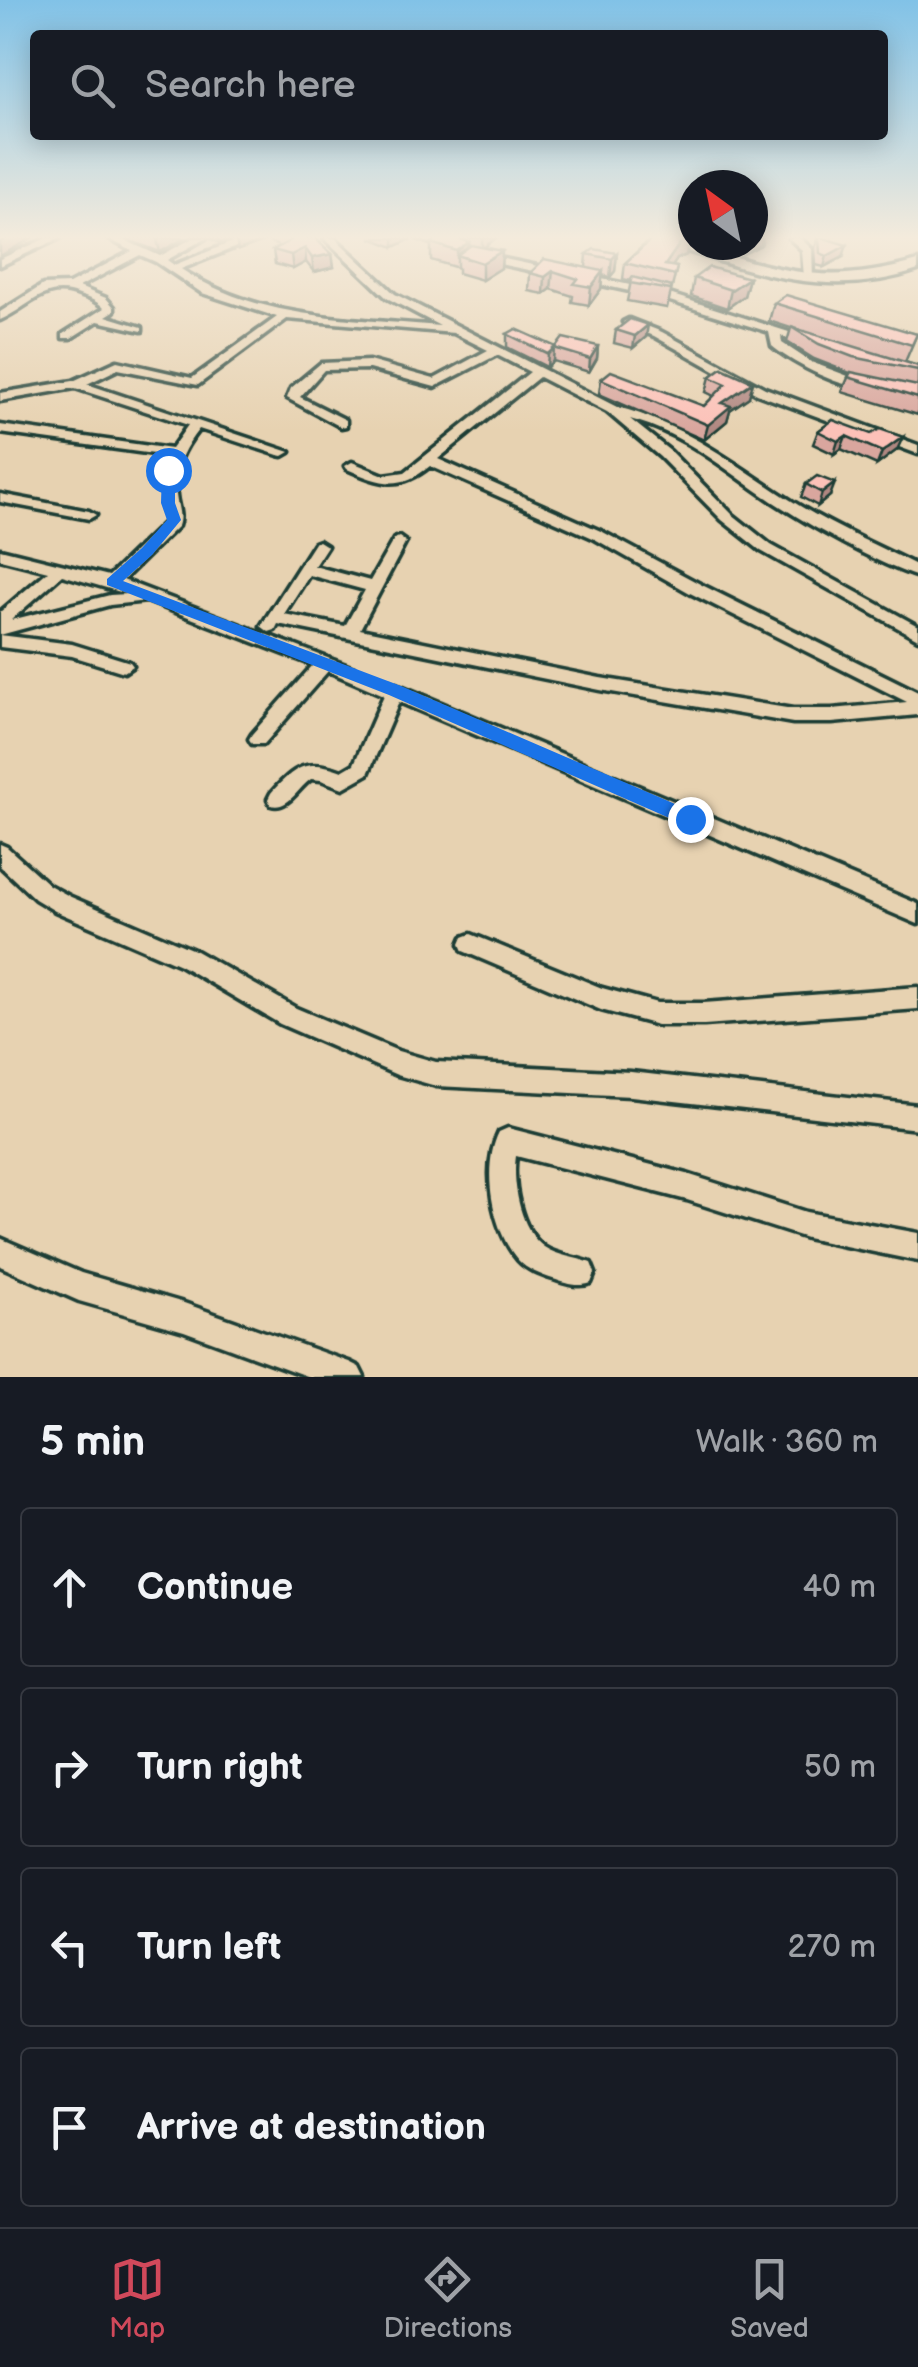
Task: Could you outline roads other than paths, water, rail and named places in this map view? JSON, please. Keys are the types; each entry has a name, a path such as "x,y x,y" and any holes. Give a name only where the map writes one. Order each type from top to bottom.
{"street":[{"path":"0,317 24,302"},
{"path":"67,336 109,312 109,305 104,302"},
{"path":"242,302 285,316 462,331"},
{"path":"404,302 612,409 653,419 681,432 797,510 918,572"},
{"path":"685,302 828,349"},
{"path":"0,398 76,384 117,365 194,382 285,316"},
{"path":"99,318 138,329"},
{"path":"629,322 670,340 761,391 918,450"},
{"path":"774,330 776,344 809,366 886,391"},
{"path":"341,423 292,398 321,367 369,365 435,383 497,350"},
{"path":"352,466 389,481 409,476 538,372"},
{"path":"76,384 283,452"},
{"path":"612,409 752,537 918,632"},
{"path":"112,582 147,552 174,520 167,486 173,453 195,425"},
{"path":"0,429 173,453"},
{"path":"429,460 598,535 696,589 918,700"},
{"path":"0,498 89,515"},
{"path":"349,634 399,542"},
{"path":"260,640 318,546"},
{"path":"0,554 112,582 325,663 918,914"},
{"path":"306,570 374,587"},
{"path":"3,614 57,571"},
{"path":"0,629 110,600 150,598"},
{"path":"274,618 600,684 793,716 918,708"},
{"path":"0,641 72,650 124,666"},
{"path":"258,740 325,663"},
{"path":"278,799 304,771 316,770 344,780 354,776 395,691"},
{"path":"0,853 42,892 63,904 188,958 288,1016 423,1070 478,1079 631,1084 918,1117"},
{"path":"471,944 601,1000 657,1014 918,998"},
{"path":"581,1272 540,1261 522,1243 501,1173 500,1152 508,1141 652,1177 806,1225 918,1248"},
{"path":"0,1252 79,1287 184,1317 349,1377"}]}
